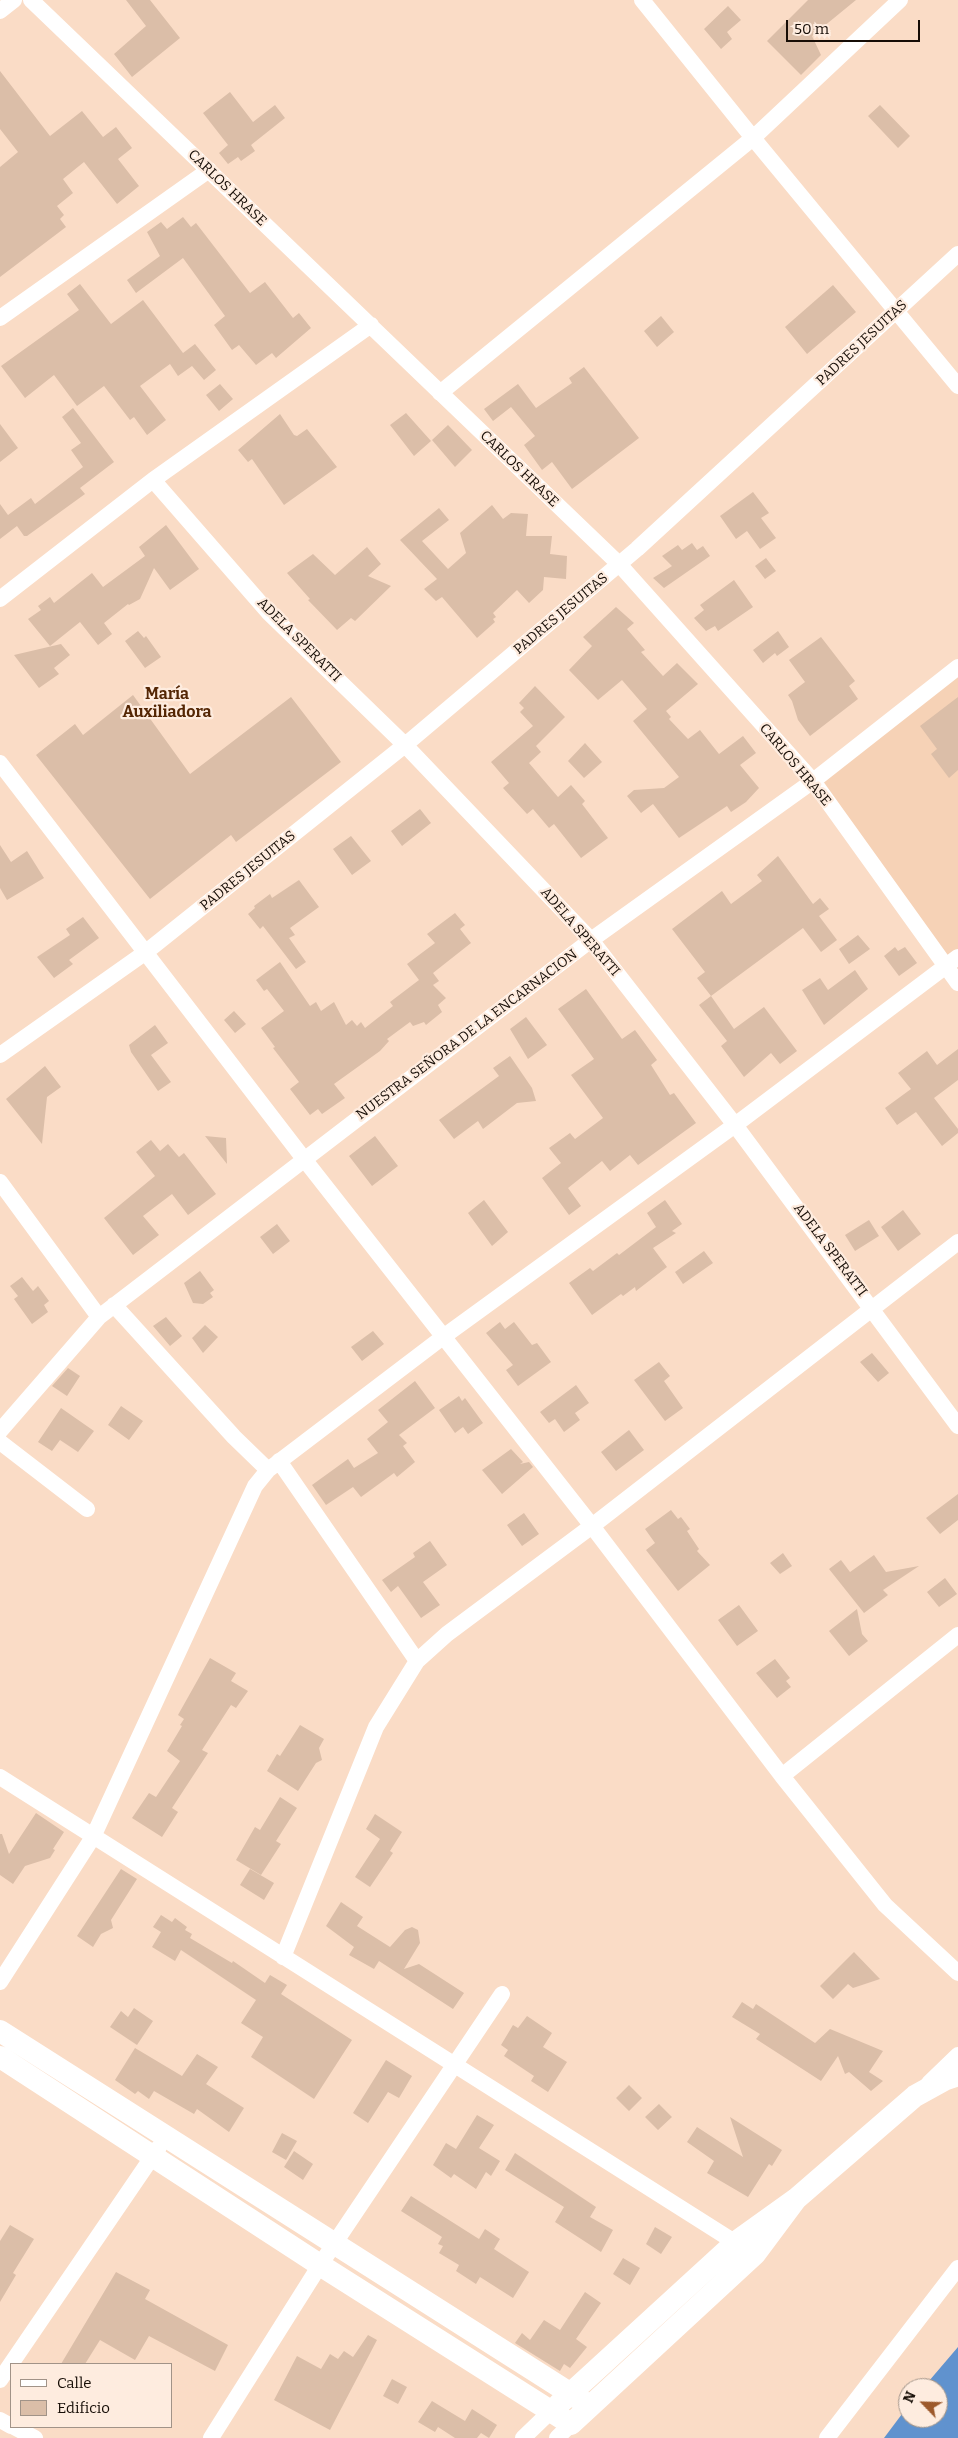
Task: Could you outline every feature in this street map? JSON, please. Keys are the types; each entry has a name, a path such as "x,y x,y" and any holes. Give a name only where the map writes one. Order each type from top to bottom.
{"main road":[{"path":"0,2031 590,2406"},
{"path":"0,2057 320,2266 551,2411 564,2431 755,2254 796,2199"},
{"path":"551,2411 736,2242 796,2199 915,2096 958,2076"}],"street":[{"path":"0,11 14,0"},
{"name":"CARLOS HRASE","path":"30,0 619,564 813,781 952,961 958,983"},
{"path":"642,0 753,138 898,311 958,386"},
{"path":"440,393 753,138 900,0"},
{"path":"0,318 209,170"},
{"name":"PADRES JESUITAS","path":"0,1055 146,952 405,746 619,564 898,311 958,254"},
{"path":"0,599 153,480 371,325"},
{"name":"ADELA SPERATTI","path":"153,480 270,613 405,746 591,940 735,1125 872,1307 958,1426"},
{"name":"NUESTRA SEÑORA DE LA ENCARNACION","path":"0,1431 99,1316 591,940 813,781 958,667"},
{"path":"0,763 304,1160 592,1526 782,1776 885,1905 958,1973"},
{"path":"0,1982 93,1837 255,1486 273,1466 443,1337 735,1125 952,961"},
{"path":"0,1182 99,1316"},
{"path":"283,1957 376,1727 417,1661 447,1634 592,1526 958,1242"},
{"path":"114,1305 234,1437 273,1466 417,1661"},
{"path":"0,1442 87,1509"},
{"path":"782,1776 958,1635"},
{"path":"0,1777 755,2254"},
{"path":"211,2438 334,2244 502,1994"},
{"path":"915,2096 958,2055"},
{"path":"11,2363 166,2136"},
{"path":"827,2438 958,2268"},
{"path":"0,2380 10,2365"},
{"path":"523,2438 551,2411"},
{"path":"16,2428 35,2438"}],"shaded area":[{"path":"958,674 958,975 816,781"}],"water":[{"path":"958,2347 958,2438 884,2438 898,2419 898,2428 948,2428 948,2378 932,2378"}],"building":[{"path":"126,0 150,0 180,38 132,77 114,54 146,26"},
{"path":"808,0 856,0 812,36 821,55 801,75 767,41"},
{"path":"728,6 741,20 727,32 732,39 721,49 704,29"},
{"path":"0,71 50,136 82,111 103,137 116,127 132,148 118,159 139,186 117,204 84,162 63,179 73,193 57,206 64,215 60,219 66,227 0,277 0,167 18,152 0,129"},
{"path":"230,92 253,122 275,105 285,118 251,145 255,151 241,161 238,157 228,164 219,153 228,145 203,113"},
{"path":"880,105 910,136 898,148 868,116"},
{"path":"183,217 191,227 196,223 250,293 265,282 293,318 299,313 311,328 276,358 272,353 256,365 239,345 232,350 214,325 225,316 183,258 136,293 127,280 160,256 147,232 161,222 167,229"},
{"path":"80,284 111,324 143,300 183,353 195,344 216,370 204,380 192,366 178,376 170,364 140,386 166,420 147,435 134,417 130,420 104,386 77,406 54,375 25,398 1,366 79,310 67,294"},
{"path":"833,285 856,312 807,354 785,327"},
{"path":"661,316 674,332 657,347 644,331"},
{"path":"584,367 639,438 572,489 552,462 542,470 524,445 535,436 511,407 493,421 484,409 518,384 536,408 572,383 569,378"},
{"path":"220,384 233,399 219,411 206,395"},
{"path":"73,408 114,462 80,488 85,494 27,536 24,536 17,526 0,539 0,504 8,515 31,498 35,504 83,467 71,450 81,443 62,417"},
{"path":"406,413 431,441 414,456 390,425"},
{"path":"280,414 294,435 297,436 307,429 337,467 284,505 252,459 248,462 238,450"},
{"path":"0,424 18,448 0,462"},
{"path":"448,425 472,450 455,467 432,440"},
{"path":"753,492 769,513 761,518 776,538 760,549 747,531 736,539 720,516"},
{"path":"492,505 503,519 511,513 528,514 526,536 552,536 550,554 567,556 566,579 544,577 543,590 529,603 517,590 493,613 496,617 493,619 495,622 477,638 442,597 436,601 424,589 437,579 400,540 439,508 449,520 422,541 448,569 466,553 460,533"},
{"path":"166,525 199,569 170,590 154,568 140,599 128,604 104,623 112,634 98,645 80,622 50,646 28,619 41,610 38,606 50,597 54,603 92,573 103,587 145,556 139,547"},
{"path":"692,543 697,550 703,546 710,556 664,588 653,578 672,566 662,556 678,545 682,550"},
{"path":"367,547 381,564 368,576 391,586 355,621 351,618 337,630 308,600 310,599 287,573 313,554 335,575"},
{"path":"766,558 776,571 765,579 755,566"},
{"path":"734,580 753,607 718,631 715,626 706,631 694,618 704,610 700,605"},
{"path":"616,607 634,623 627,629 645,650 641,652 663,676 677,663 698,684 666,711 671,717 669,719 688,739 700,730 719,754 743,736 756,753 740,765 759,788 746,802 731,812 727,806 679,838 653,804 641,813 627,796 634,790 664,788 679,777 633,721 647,709 622,680 598,700 569,670 592,646 583,637"},
{"path":"138,631 144,638 146,636 161,657 145,668 125,641"},
{"path":"778,631 789,647 777,656 775,653 763,663 753,650"},
{"path":"821,637 855,681 849,686 858,699 810,736 798,720 788,695 805,682 789,660"},
{"path":"61,644 70,655 54,668 59,674 39,688 14,655"},
{"path":"535,686 565,717 536,746 541,752 529,763 558,797 571,785 585,801 582,804 608,838 581,858 554,824 549,828 533,809 527,814 503,788 509,783 491,762 533,726 520,712 524,708 519,703"},
{"path":"133,695 190,774 291,697 341,762 236,842 231,835 150,899 36,755 75,724 83,735"},
{"path":"958,697 958,770 949,778 931,754 937,749 920,726"},
{"path":"585,743 602,762 584,778 568,761"},
{"path":"420,809 431,823 402,846 391,831"},
{"path":"351,836 371,861 352,875 333,849"},
{"path":"0,845 11,862 27,851 44,878 7,900 0,888"},
{"path":"778,856 813,904 820,898 829,909 819,916 837,940 821,952 803,928 711,996 697,978 705,972 672,929 722,891 731,904 762,881 757,875"},
{"path":"299,880 319,907 290,928 295,935 289,938 306,962 296,969 263,926 260,929 248,914 255,908 254,906 270,894 272,898"},
{"path":"455,913 465,925 460,929 471,943 433,973 439,981 433,985 446,998 438,1005 442,1012 426,1025 424,1022 413,1026 410,1022 387,1039 389,1041 380,1051 334,1084 345,1098 322,1114 318,1109 310,1115 290,1089 299,1082 273,1048 275,1047 261,1028 284,1011 267,989 264,991 256,980 280,962 310,1006 316,1002 321,1011 334,1002 346,1025 352,1020 357,1026 361,1022 365,1028 393,1006 390,1002 419,980 407,964 435,943 427,934"},
{"path":"83,917 99,938 69,960 73,964 54,978 37,957 70,935 66,929"},
{"path":"858,935 870,949 849,964 839,949"},
{"path":"895,947 898,951 905,947 917,963 899,976 884,956"},
{"path":"855,970 868,989 824,1025 802,990 820,978 828,990"},
{"path":"586,989 622,1039 635,1030 657,1060 651,1065 670,1095 674,1093 696,1123 638,1165 630,1155 610,1171 602,1161 568,1188 581,1206 569,1215 542,1178 561,1163 549,1148 570,1133 575,1139 603,1118 571,1075 594,1059 558,1009"},
{"path":"711,996 734,1029 764,1007 797,1051 780,1064 771,1053 744,1077 721,1046 727,1041 699,1005"},
{"path":"234,1011 246,1024 235,1033 224,1020"},
{"path":"526,1017 547,1045 528,1059 510,1029"},
{"path":"155,1025 168,1043 151,1055 171,1082 158,1091 131,1052 129,1045"},
{"path":"958,1049 958,1080 934,1098 958,1129 958,1133 942,1146 916,1112 897,1125 885,1108 911,1089 898,1073 927,1051 937,1065"},
{"path":"510,1056 532,1088 536,1101 517,1103 483,1129 478,1121 454,1139 439,1120 499,1076 493,1068"},
{"path":"45,1066 61,1087 47,1097 42,1144 6,1099"},
{"path":"205,1136 226,1138 227,1164"},
{"path":"375,1136 398,1166 372,1186 349,1156"},
{"path":"151,1140 160,1151 168,1144 179,1157 184,1153 216,1194 188,1215 172,1194 143,1216 159,1235 133,1255 104,1218 155,1176 136,1152"},
{"path":"484,1200 508,1232 492,1246 468,1213"},
{"path":"665,1200 682,1224 672,1231 676,1233 653,1248 667,1267 636,1291 635,1287 623,1296 621,1294 592,1315 569,1283 590,1268 593,1271 617,1253 619,1255 656,1227 647,1213"},
{"path":"903,1210 921,1234 898,1251 881,1227"},
{"path":"869,1220 879,1236 855,1251 845,1235"},
{"path":"277,1224 290,1241 273,1254 260,1237"},
{"path":"704,1251 713,1263 683,1284 675,1272"},
{"path":"200,1271 214,1290 210,1293 213,1297 203,1304 193,1303 184,1283"},
{"path":"22,1277 33,1291 38,1286 49,1301 44,1305 48,1312 32,1324 14,1299 18,1296 10,1286"},
{"path":"166,1317 182,1336 170,1346 153,1326"},
{"path":"500,1322 505,1329 514,1322 532,1345 537,1343 551,1362 518,1386 506,1370 513,1365 486,1333"},
{"path":"205,1325 218,1337 203,1353 192,1338"},
{"path":"373,1331 384,1344 362,1361 351,1347"},
{"path":"872,1353 889,1373 878,1382 860,1362"},
{"path":"659,1362 670,1376 664,1381 683,1408 665,1421 634,1380"},
{"path":"68,1368 80,1376 67,1396 52,1386"},
{"path":"415,1381 435,1408 399,1435 407,1443 403,1446 415,1462 397,1477 394,1473 361,1497 353,1487 326,1505 312,1485 348,1459 354,1468 378,1453 367,1439 388,1422 378,1410"},
{"path":"576,1385 589,1403 575,1413 580,1420 564,1432 555,1419 549,1423 540,1412"},
{"path":"459,1396 462,1401 465,1398 483,1423 468,1434 463,1427 455,1433 439,1410"},
{"path":"121,1406 143,1421 129,1440 108,1425"},
{"path":"61,1408 94,1431 78,1452 60,1440 52,1451 38,1442"},
{"path":"629,1430 644,1450 616,1471 601,1452"},
{"path":"511,1449 523,1462 520,1464 529,1462 533,1467 502,1494 482,1470"},
{"path":"958,1494 958,1520 940,1534 926,1518"},
{"path":"671,1510 678,1519 681,1517 690,1529 687,1531 699,1549 697,1551 710,1565 678,1591 646,1550 655,1543 645,1529"},
{"path":"524,1513 539,1534 522,1546 507,1525"},
{"path":"430,1541 447,1565 423,1582 440,1605 421,1618 398,1586 391,1592 382,1580 415,1557 413,1553"},
{"path":"783,1553 792,1566 780,1574 770,1563"},
{"path":"874,1555 886,1572 919,1566 883,1590 888,1595 864,1613 829,1569 841,1560 850,1572"},
{"path":"945,1578 957,1594 939,1607 927,1592"},
{"path":"739,1605 758,1631 737,1646 718,1620"},
{"path":"857,1609 862,1634 868,1641 849,1656 829,1631"},
{"path":"210,1658 236,1673 231,1681 248,1691 236,1708 231,1705 202,1750 208,1753 172,1808 178,1812 162,1837 132,1818 149,1793 156,1797 180,1761 167,1751 182,1726 180,1725 184,1719 178,1715"},
{"path":"775,1659 790,1678 786,1681 791,1687 777,1698 756,1673"},
{"path":"300,1725 324,1739 319,1748 322,1760 316,1763 298,1791 267,1771 277,1754 280,1756"},
{"path":"280,1797 297,1808 276,1841 281,1844 261,1875 236,1860 255,1827 260,1830"},
{"path":"36,1813 64,1832 53,1849 55,1850 50,1858 25,1866 13,1884 0,1875 0,1834 2,1834 9,1854"},
{"path":"375,1814 402,1832 390,1851 393,1853 370,1887 355,1877 380,1839 366,1829"},
{"path":"121,1869 137,1879 111,1920 113,1928 101,1934 93,1947 77,1936"},
{"path":"250,1869 274,1883 264,1900 240,1885"},
{"path":"341,1902 363,1917 357,1926 390,1947 405,1930 412,1927 418,1930 420,1943 404,1969 419,1964 464,1993 453,2009 379,1961 374,1969 349,1955 354,1947 326,1926"},
{"path":"161,1915 172,1922 175,1918 187,1927 185,1930 192,1934 190,1938 232,1963 233,1961 265,1983 270,1975 287,1985 281,1994 352,2040 314,2099 251,2057 263,2037 241,2023 256,2000 181,1950 175,1961 152,1947 161,1932 153,1927"},
{"path":"854,1952 880,1979 853,1988 848,1984 833,1999 820,1986"},
{"path":"742,2002 753,2009 756,2004 815,2043 830,2029 883,2051 869,2072 883,2081 871,2091 849,2072 845,2074 838,2056 821,2081 756,2039 760,2034 732,2017"},
{"path":"134,2008 153,2021 137,2045 110,2027 121,2011 128,2017"},
{"path":"527,2016 552,2033 543,2047 567,2062 548,2092 531,2081 534,2076 504,2056 508,2050 501,2045 513,2025 518,2028"},
{"path":"135,2048 182,2076 197,2054 218,2067 206,2084 244,2108 229,2132 197,2109 194,2114 154,2091 149,2099 138,2091 135,2094 115,2080"},
{"path":"386,2060 412,2076 399,2098 388,2092 368,2123 353,2113"},
{"path":"629,2085 642,2098 629,2111 616,2098"},
{"path":"659,2104 672,2117 658,2130 645,2117"},
{"path":"477,2115 494,2125 479,2148 500,2161 491,2176 486,2172 476,2189 454,2174 451,2178 433,2165 446,2143 456,2149"},
{"path":"730,2117 782,2150 772,2166 769,2164 748,2197 707,2173 714,2161 687,2142 697,2127 743,2157"},
{"path":"282,2133 297,2141 286,2160 272,2152"},
{"path":"294,2151 313,2164 303,2180 284,2167"},
{"path":"515,2153 596,2207 590,2217 613,2230 601,2252 555,2222 564,2207 505,2170"},
{"path":"411,2196 479,2239 485,2229 500,2239 494,2249 529,2272 513,2298 480,2277 476,2284 456,2271 459,2265 439,2253 443,2246 438,2244 442,2237 401,2211"},
{"path":"10,2225 34,2239 13,2273 16,2275 0,2302 0,2241"},
{"path":"655,2227 672,2237 661,2254 646,2244"},
{"path":"623,2258 640,2268 630,2285 613,2274"},
{"path":"116,2272 150,2290 145,2299 228,2345 215,2371 149,2336 135,2360 100,2340 86,2363 62,2363"},
{"path":"585,2292 601,2303 576,2339 587,2347 570,2368 564,2364 560,2371 515,2343 522,2333 530,2340 544,2320 560,2330"},
{"path":"368,2335 377,2340 330,2430 274,2400 297,2356 321,2369 330,2354 338,2359 344,2351 353,2357"},
{"path":"392,2379 407,2387 398,2404 383,2396"},
{"path":"432,2401 465,2421 472,2409 497,2425 489,2438 481,2433 477,2438 455,2438 438,2427 435,2432 418,2422"}],"district":[{"name":"María Auxiliadora","path":"167,704"}]}
